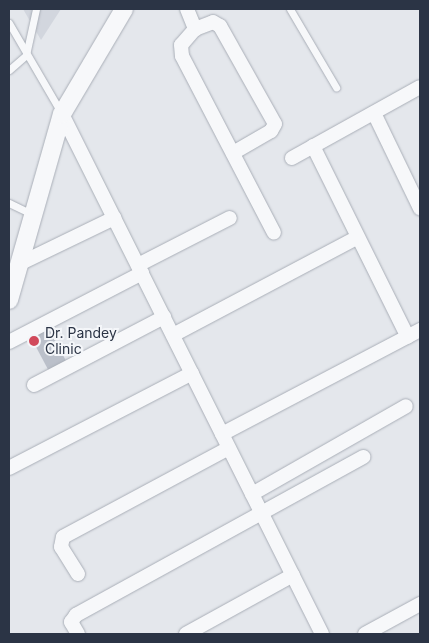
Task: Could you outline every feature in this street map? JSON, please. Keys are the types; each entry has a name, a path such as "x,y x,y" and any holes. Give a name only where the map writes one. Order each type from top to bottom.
{"street":[{"path":"9,300 62,114 124,9"},
{"path":"187,9 195,29"},
{"path":"233,153 271,132 275,124 220,26 213,22 195,29 180,51 274,233"},
{"path":"292,158 420,87"},
{"path":"374,113 420,208"},
{"path":"62,114 322,634"},
{"path":"222,434 414,333 358,237 313,146"},
{"path":"19,264 114,218"},
{"path":"9,342 230,218"},
{"path":"173,335 358,237"},
{"path":"34,385 164,317"},
{"path":"9,468 192,373"},
{"path":"252,494 406,406"},
{"path":"78,574 61,547 63,537 229,448"},
{"path":"78,634 71,622 76,615 263,515 363,457"},
{"path":"186,634 292,575"},
{"path":"365,634 420,604"}],"lane":[{"path":"9,70 26,55 36,9"},
{"path":"290,9 336,87"},
{"path":"9,23 62,114"},
{"path":"9,203 32,214"}],"shaded area":[{"path":"23,9 61,9 41,40"}],"building":[{"path":"47,325 67,363 50,372 29,334"}],"place":[{"name":"Dr. Pandey Clinic","path":"34,341"}]}
